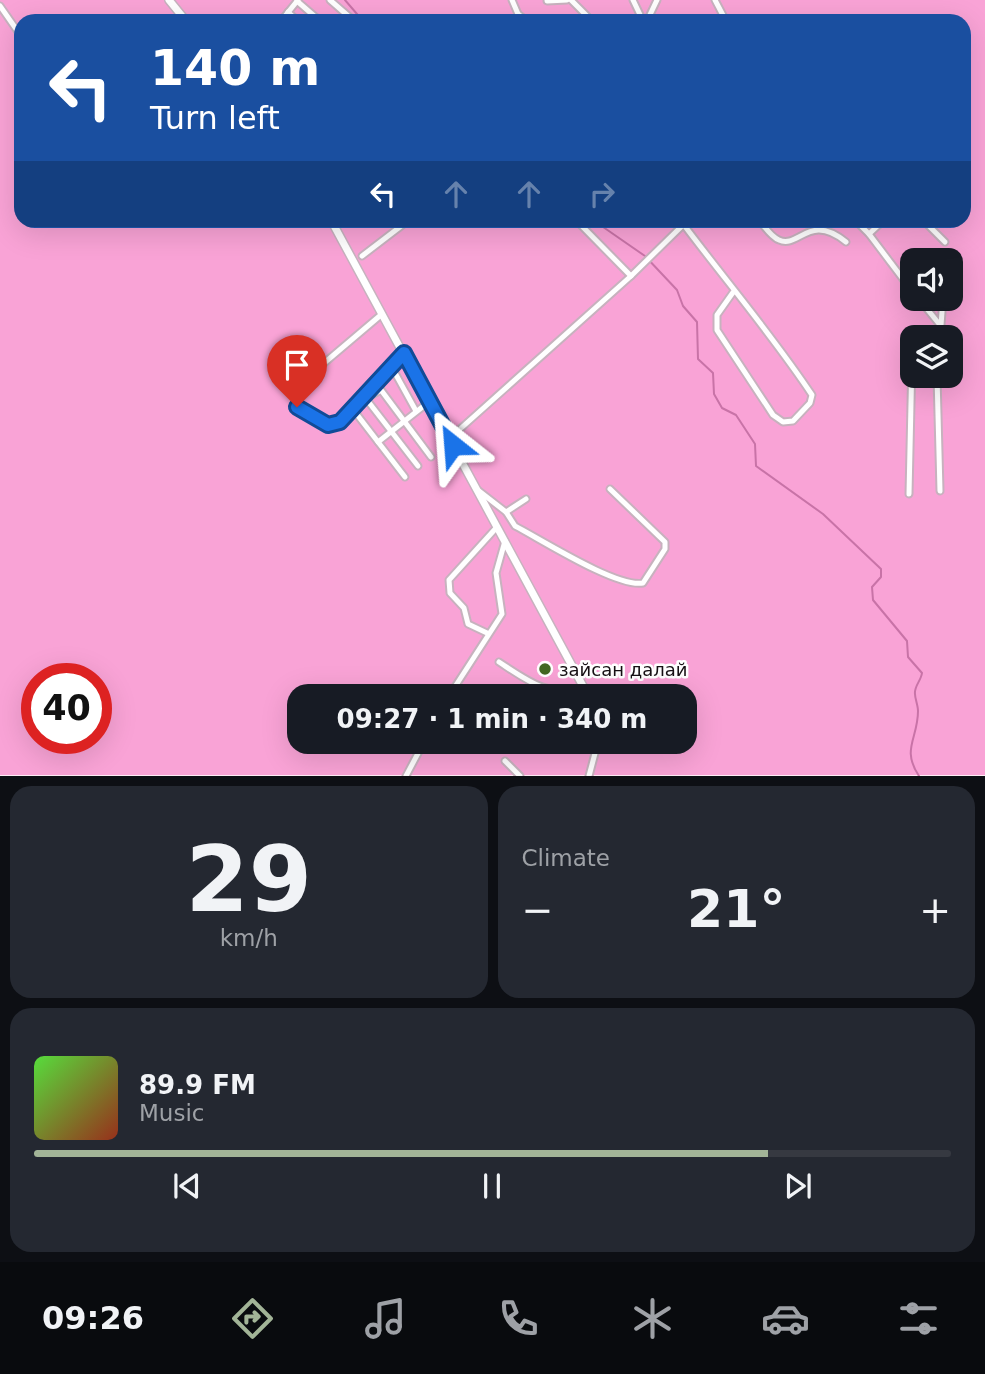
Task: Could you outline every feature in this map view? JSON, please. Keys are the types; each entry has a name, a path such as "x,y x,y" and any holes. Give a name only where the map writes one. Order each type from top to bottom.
{"street":[{"path":"169,0 180,14"},
{"path":"330,0 346,14"},
{"path":"512,0 518,14"},
{"path":"547,1 569,0 584,14"},
{"path":"288,12 298,1 312,14"},
{"path":"0,6 14,26"},
{"path":"335,228 582,684"},
{"path":"362,256 399,228"},
{"path":"584,228 631,276"},
{"path":"450,438 681,228"},
{"path":"690,228 812,394 810,403 793,421 783,422 774,415 717,330 717,315 734,291"},
{"path":"766,228 772,236 785,242 814,229 829,231 846,242"},
{"path":"863,228 900,275"},
{"path":"869,234 875,228"},
{"path":"931,228 945,242"},
{"path":"929,311 940,325"},
{"path":"940,325 942,311"},
{"path":"323,364 382,314"},
{"path":"297,407 328,425 340,422 404,353"},
{"path":"395,373 416,411"},
{"path":"909,494 911,388"},
{"path":"937,388 940,491"},
{"path":"418,466 390,432 367,400 368,397 380,389 431,457"},
{"path":"377,442 430,401"},
{"path":"355,412 405,477"},
{"path":"476,489 506,512 515,526 615,579 634,585 643,583 666,549 665,542 610,489"},
{"path":"506,512 526,499"},
{"path":"487,632 468,624 464,608 450,593 449,580 497,527"},
{"path":"456,684 487,632 502,614 496,573 505,541"},
{"path":"499,662 533,684"},
{"path":"406,775 417,754"},
{"path":"589,775 595,754"},
{"path":"505,761 520,775"}],"shaded area":[{"path":"0,0 985,0 985,775 0,775"}],"waterway":[{"path":"345,0 357,14"},
{"path":"605,228 645,256 677,290 683,306 697,322 698,359 713,373 714,394 722,408 736,415 755,444 756,466 823,514 881,569 881,577 872,587 873,600 907,641 908,657 922,673 915,691 918,711 911,751 911,758 919,776"}],"place":[{"name":"зайсан далай","path":"545,669"}],"route":[{"path":"297,407 328,425 340,422 404,353 453,445"}]}
